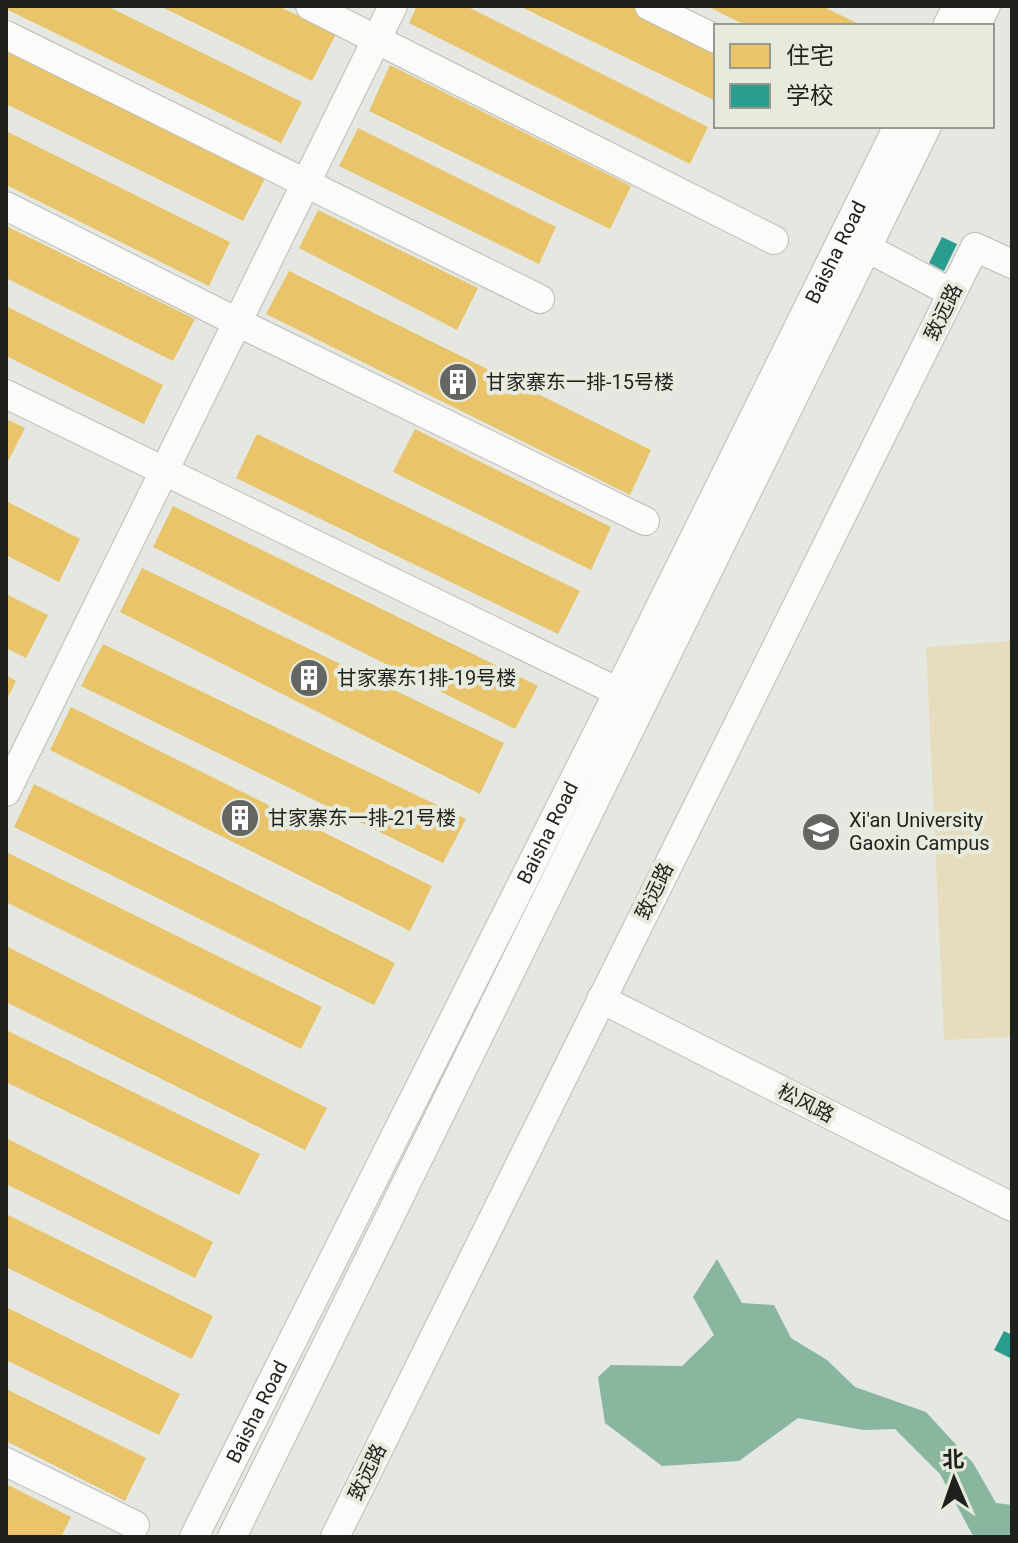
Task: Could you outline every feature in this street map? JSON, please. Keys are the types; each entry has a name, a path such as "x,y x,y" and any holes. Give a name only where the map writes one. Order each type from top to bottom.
{"street":[{"path":"310,6 774,240"},
{"path":"6,792 393,6"},
{"path":"649,6 714,38"},
{"path":"948,24 957,6"},
{"path":"977,24 986,6"},
{"path":"6,35 540,299"},
{"name":"Baisha Road","path":"232,1537 897,128"},
{"name":"Baisha Road","path":"194,1537 867,248 926,128"},
{"path":"6,206 645,521"},
{"name":"致远路","path":"335,1537 975,247 1012,264"},
{"path":"867,248 952,293"},
{"path":"6,394 630,698"},
{"name":"松风路","path":"601,999 1012,1207"},
{"path":"6,1462 135,1525"}],"shaded area":[{"path":"1012,641 1012,1037 944,1040 926,647"},
{"path":"717,1259 742,1303 774,1305 791,1338 827,1360 855,1387 926,1412 973,1463 996,1503 1012,1505 1012,1537 973,1536 940,1474 895,1429 863,1430 798,1418 739,1461 662,1466 605,1423 598,1377 611,1365 682,1366 714,1335 693,1297"}],"building: 住宅":[{"path":"6,6 107,6 302,102 281,143 6,9"},
{"path":"160,6 278,6 336,34 312,81"},
{"path":"417,6 466,6 708,127 690,164 409,23"},
{"path":"519,6 633,6 714,46 714,100"},
{"path":"707,6 822,6 859,24 743,24"},
{"path":"6,48 266,177 243,221 6,104"},
{"path":"390,65 631,186 610,229 369,111"},
{"path":"358,128 556,227 539,264 339,166"},
{"path":"6,131 230,242 209,286 6,185"},
{"path":"318,210 478,288 457,330 299,248"},
{"path":"6,226 195,319 173,361 6,278"},
{"name":"甘家寨东一排-15号楼","path":"289,271 651,450 630,495 266,314"},
{"path":"6,306 163,385 144,424 6,356"},
{"path":"6,419 25,428 6,465"},
{"path":"415,429 611,527 591,570 393,472"},
{"path":"257,434 580,591 558,634 236,478"},
{"path":"6,501 80,539 59,582 6,555"},
{"path":"173,506 538,686 515,729 153,547"},
{"name":"甘家寨东1排-19号楼","path":"142,568 504,743 480,794 120,612"},
{"path":"6,594 48,615 26,658 6,648"},
{"path":"103,644 466,819 443,863 81,686"},
{"path":"6,675 16,681 6,701"},
{"name":"甘家寨东一排-21号楼","path":"71,707 432,886 410,931 50,750"},
{"path":"34,784 395,963 374,1005 14,827"},
{"path":"6,852 322,1007 301,1049 6,902"},
{"path":"6,946 327,1108 305,1150 6,1002"},
{"path":"6,1030 260,1154 239,1195 6,1082"},
{"path":"6,1138 213,1242 195,1278 6,1184"},
{"path":"6,1214 213,1316 192,1359 6,1267"},
{"path":"6,1307 180,1394 159,1435 6,1360"},
{"path":"6,1389 146,1458 125,1501 6,1441"},
{"path":"6,1484 71,1517 61,1537 6,1535"}],"building: 学校":[{"path":"942,237 957,244 944,271 929,263"},
{"path":"1004,1331 1012,1335 1012,1359 994,1350"}],"place":[{"name":"甘家寨东一排-15号楼","path":"458,382"},
{"name":"甘家寨东1排-19号楼","path":"309,678"},
{"name":"甘家寨东一排-21号楼","path":"240,818"},
{"name":"Xi'an University Gaoxin Campus","path":"821,832"}]}
